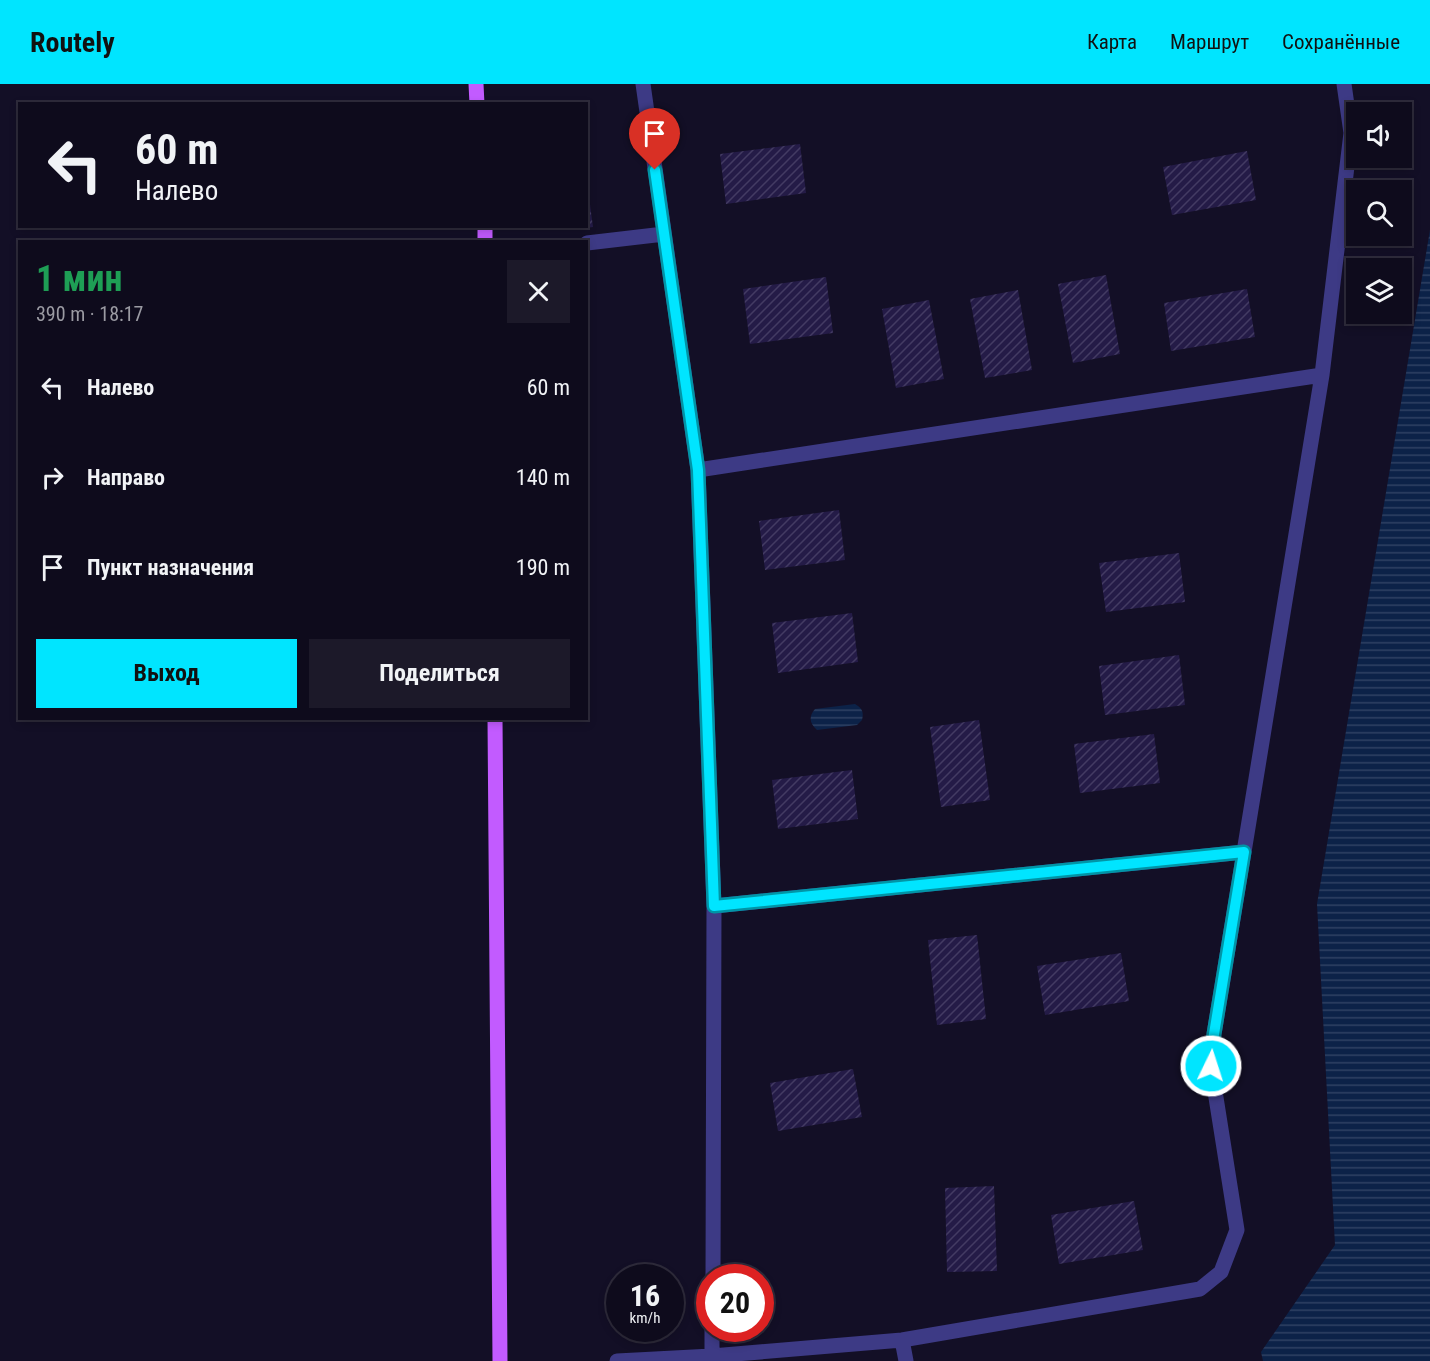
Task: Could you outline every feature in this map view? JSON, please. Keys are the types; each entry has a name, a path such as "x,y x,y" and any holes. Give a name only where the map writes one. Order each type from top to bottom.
{"main road":[{"path":"476,84 477,102"},
{"path":"495,720 500,1361"}],"lane":[{"path":"643,84 698,470 714,906 713,1264"},
{"path":"617,1361 712,1356 902,1340 1200,1289 1221,1272 1237,1230 1211,1066 1214,1034 1322,375 1351,133 1344,84"},
{"path":"588,243 664,234"},
{"path":"698,470 1322,375"},
{"path":"714,906 1244,852"},
{"path":"902,1340 906,1361"},
{"path":"712,1342 712,1356"}],"water":[{"path":"1430,230 1430,1361 1263,1361 1261,1352 1335,1245 1317,904"},
{"path":"855,704 863,712 862,720 857,725 817,730 811,723 811,715 815,709"}],"building":[{"path":"800,144 806,193 726,204 720,154"},
{"path":"1247,151 1256,200 1172,215 1163,167"},
{"path":"588,190 593,227 588,228"},
{"path":"1106,275 1120,354 1073,363 1058,284"},
{"path":"826,277 833,333 750,344 743,289"},
{"path":"1247,289 1255,337 1171,351 1164,303"},
{"path":"1018,290 1032,370 985,378 970,299"},
{"path":"929,300 944,379 896,388 882,309"},
{"path":"839,510 845,560 765,570 759,521"},
{"path":"1179,553 1185,602 1106,612 1099,563"},
{"path":"852,613 858,662 778,673 772,623"},
{"path":"1179,655 1185,705 1105,715 1099,666"},
{"path":"979,720 990,800 941,807 930,727"},
{"path":"1154,734 1160,783 1080,793 1074,744"},
{"path":"852,770 858,819 778,829 772,780"},
{"path":"977,935 986,1019 937,1025 928,940"},
{"path":"1121,953 1129,1001 1045,1015 1037,966"},
{"path":"853,1069 862,1117 778,1131 770,1083"},
{"path":"994,1186 997,1271 947,1272 945,1188"},
{"path":"1134,1201 1143,1250 1059,1264 1051,1215"}],"route":[{"path":"655,170 698,470 714,906 1244,852 1214,1034 1211,1066"}]}
